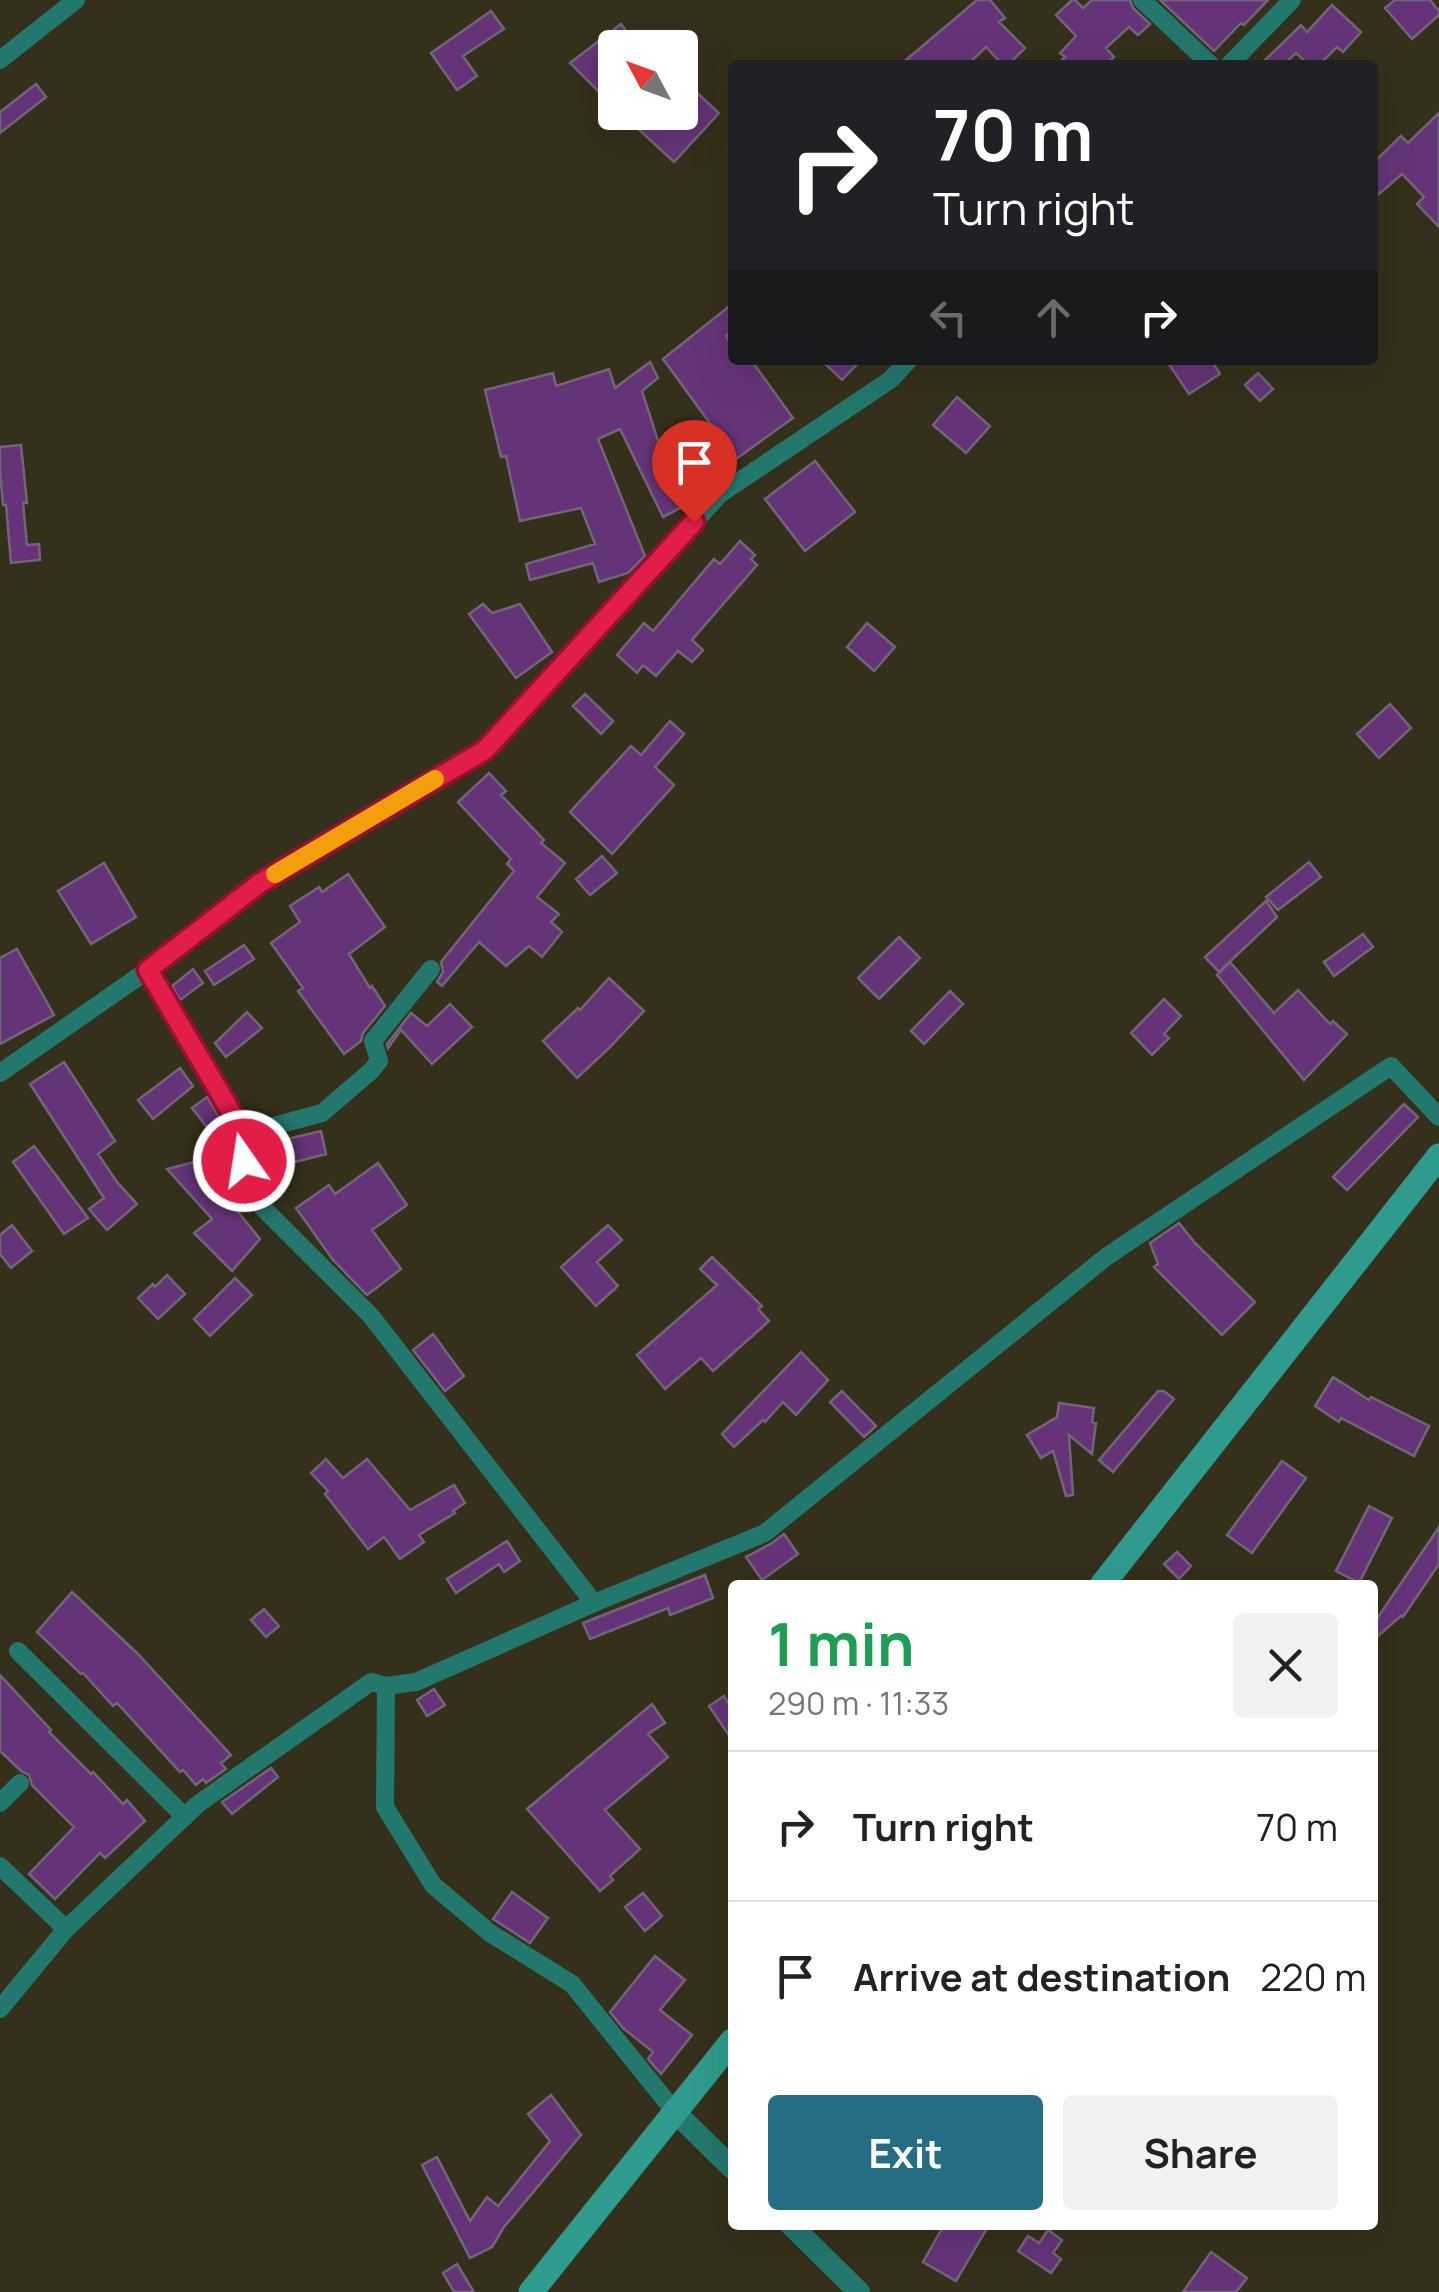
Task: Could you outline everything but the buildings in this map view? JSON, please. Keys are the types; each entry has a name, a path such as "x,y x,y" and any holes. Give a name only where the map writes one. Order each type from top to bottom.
{"main road":[{"path":"1106,1580 1439,1156"},
{"path":"531,2292 728,2046"}],"street":[{"path":"0,60 76,0"},
{"path":"1142,0 1206,60"},
{"path":"1235,60 1292,0"},
{"path":"0,1073 148,970 260,883 485,750 720,494 890,380 904,365"},
{"path":"244,1134 322,1114 371,1071 379,1060 373,1041 431,969"},
{"path":"148,970 244,1134 244,1189 370,1316 594,1604"},
{"path":"0,2009 66,1929 198,1804 371,1682 386,1686 416,1682 766,1533 1106,1257 1391,1066 1439,1117"},
{"path":"18,1651 184,1817"},
{"path":"386,1686 385,1807 434,1885 490,1933 572,1984 676,2112 728,2164"},
{"path":"0,1803 20,1783"},
{"path":"0,1866 66,1929"},
{"path":"795,2230 858,2292"}],"slow traffic":[{"path":"275,874 435,779"}],"route":[{"path":"244,1161 244,1134 148,970 260,883 485,750 694,522"}]}
